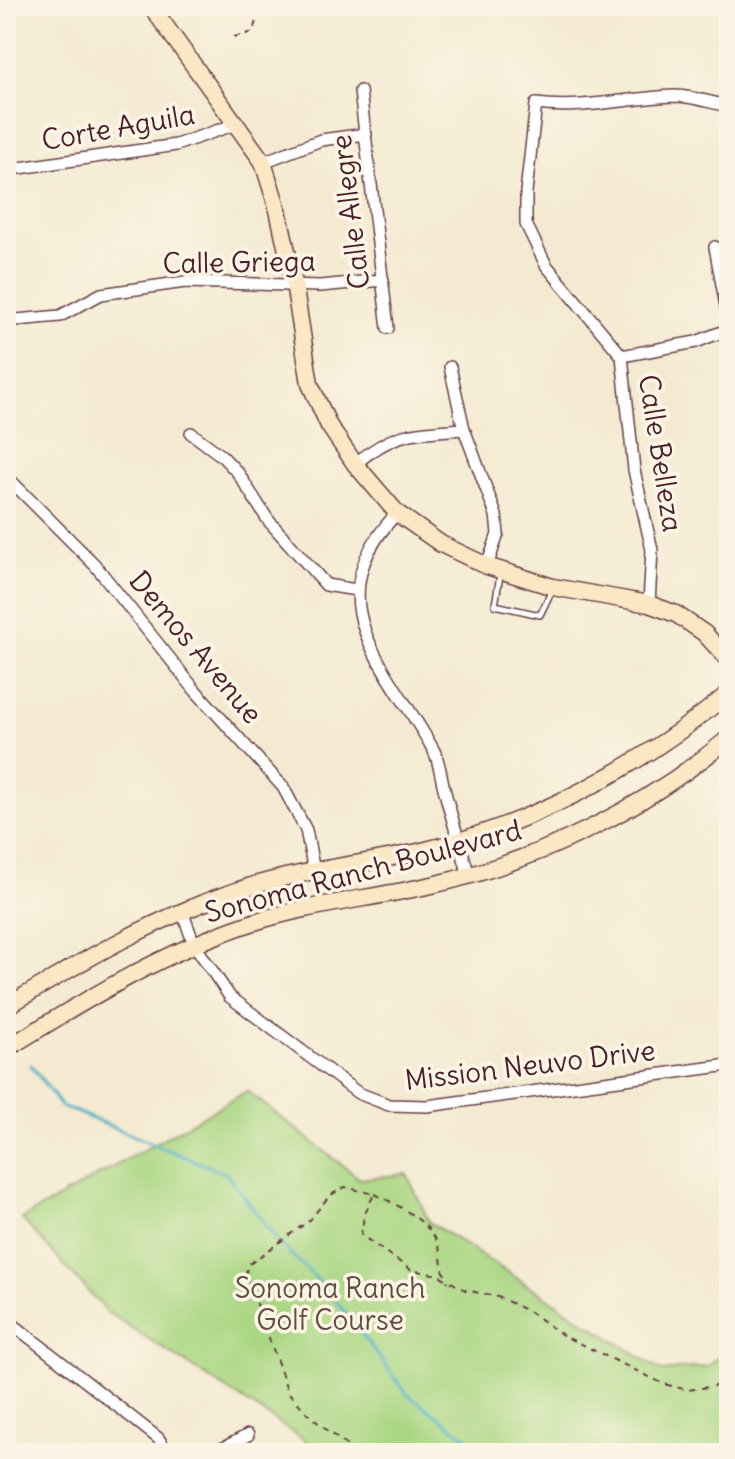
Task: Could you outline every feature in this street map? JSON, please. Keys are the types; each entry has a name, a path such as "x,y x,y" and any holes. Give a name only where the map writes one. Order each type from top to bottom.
{"main road":[{"path":"151,6 263,162 278,210 294,283 310,384 329,426 355,464 397,513 441,544 494,568 553,587 649,604 676,614 704,633 729,660"},
{"name":"Sonoma Ranch Boulevard","path":"6,1007 113,943 182,911 248,887 314,871 405,855 527,817 595,785 667,741 729,693"},
{"name":"Sonoma Ranch Boulevard","path":"6,1049 114,983 194,944 269,918 469,875 533,854 609,818 664,786 729,738"}],"street":[{"name":"Calle Allegre","path":"360,91 388,328"},
{"name":"Calle Belleza","path":"649,604 652,550 634,470 622,356 546,265 526,224 526,192 536,104 562,107 672,96 729,106"},
{"name":"Corte Aguila","path":"6,170 176,145 236,124"},
{"path":"263,162 321,140 366,134"},
{"path":"715,247 729,322"},
{"name":"Calle Griega","path":"6,321 60,316 101,294 185,282 320,286 383,280"},
{"path":"622,356 696,342 729,329"},
{"path":"450,367 464,429 496,515 498,534 494,568"},
{"path":"355,464 383,441 414,433 464,429"},
{"path":"191,433 222,456 238,473 268,520 326,585 356,590"},
{"name":"Demos Avenue","path":"6,476 95,565 195,690 283,787 306,830 314,871"},
{"path":"397,513 374,537 356,590 361,624 372,654 436,754 469,875"},
{"name":"Mission Neuvo Drive","path":"182,911 194,944 230,997 358,1093 389,1105 427,1106 729,1065"},
{"path":"6,1319 158,1438 168,1453"},
{"path":"214,1453 248,1435"}],"lane":[{"path":"494,568 495,605 540,615 553,587"}],"path":[{"path":"234,37 253,32 258,13 266,6"},
{"path":"356,1453 311,1417 288,1392 246,1270 315,1216 336,1191 345,1187 374,1194 415,1217 435,1238 440,1251 440,1266 448,1283"},
{"path":"374,1194 364,1216 361,1235 393,1261 411,1270 439,1275 448,1283 498,1297 530,1312 564,1336 664,1384 688,1390 729,1384"}],"green space":[{"name":"Sonoma Ranch Golf Course","path":"247,1091 360,1179 407,1174 429,1222 662,1371 709,1366 729,1347 729,1453 325,1453 107,1312 22,1219"}],"waterway":[{"path":"31,1065 61,1106 227,1174 279,1243 327,1289 408,1395 489,1453"}]}
